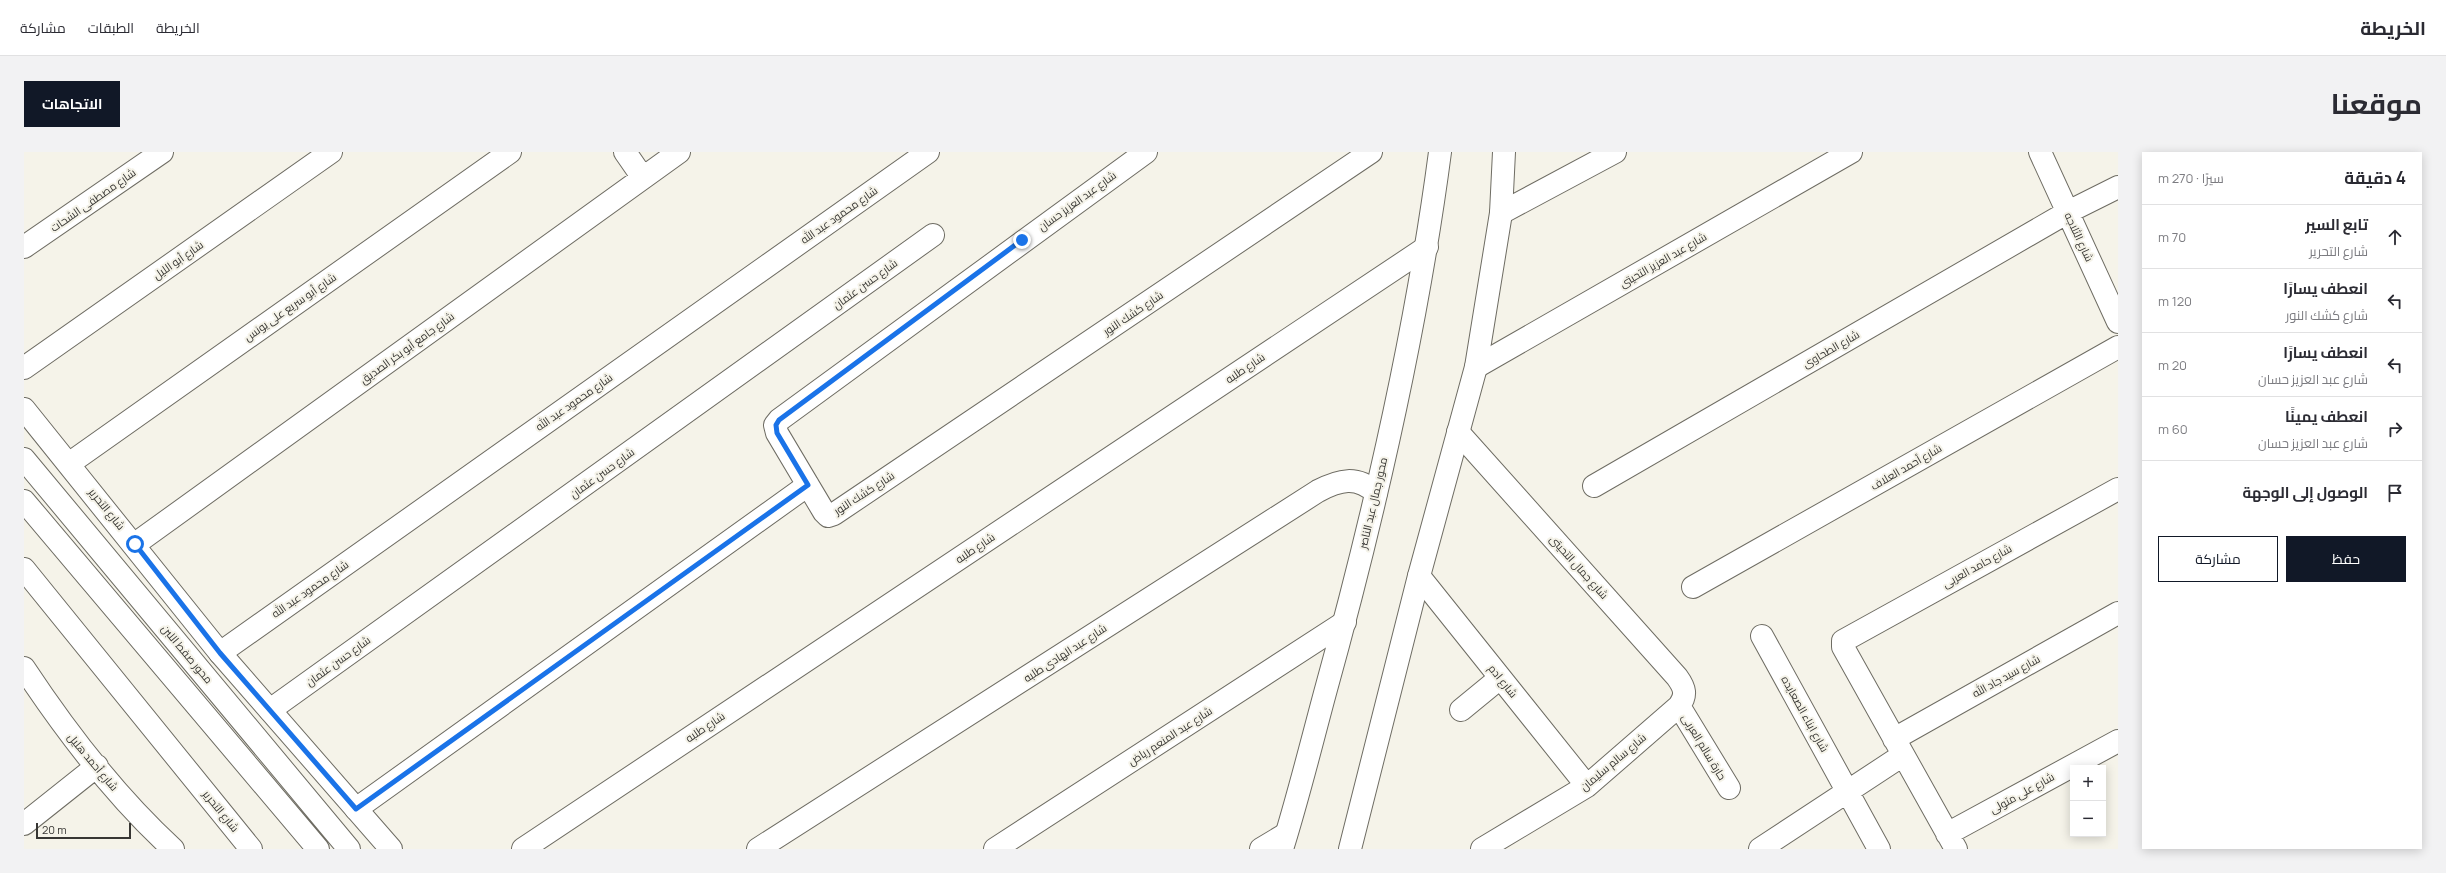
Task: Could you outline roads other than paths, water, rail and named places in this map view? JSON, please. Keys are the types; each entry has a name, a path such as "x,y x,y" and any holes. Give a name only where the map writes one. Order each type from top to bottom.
{"street":[{"name":"شارع مصطفى الشحات","path":"24,247 162,152"},
{"name":"شارع أبو الليل","path":"24,368 331,152"},
{"name":"شارع أبو سريع على يونس","path":"70,463 510,152"},
{"path":"625,152 643,178"},
{"name":"شارع جامع أبو بكر الصديق","path":"135,544 679,152"},
{"name":"شارع محمود عبد الله","path":"220,653 928,152"},
{"name":"شارع عبد العزيز حسان","path":"808,485 777,433 776,425 779,420 1146,152"},
{"name":"شارع كشك النور","path":"808,485 824,512 828,516 834,514 1371,152"},
{"name":"محور جمال عبد الناصر","path":"1284,842 1345,622 1376,493 1427,247 1440,152"},
{"path":"1350,849 1420,576 1476,368 1502,213 1504,152"},
{"path":"1502,213 1615,152"},
{"name":"شارع عبد العزيز التحيتى","path":"1476,368 1851,152"},
{"name":"شارع الثلاجه","path":"2040,152 2116,314"},
{"name":"شارع الطحاوى","path":"1594,486 2068,212 2118,187"},
{"name":"شارع حسن عثمان","path":"270,710 933,235"},
{"name":"شارع طلبه","path":"523,849 1427,247"},
{"name":"شارع أحمد العلاف","path":"1693,588 2118,346"},
{"name":"شارع التحرير","path":"24,408 135,544 220,653 391,849"},
{"name":"شارع جمال التحيتى","path":"1458,432 1677,677 1685,692 1684,700 1679,706"},
{"name":"محور صفط اللبن","path":"24,459 349,849"},
{"name":"شارع عبد الهادى طلبه","path":"758,849 1318,491 1333,483 1350,481 1366,484 1376,493"},
{"path":"356,809 808,485"},
{"name":"شارع حامد العربى","path":"1898,747 1843,647 1842,641 1846,637 2118,489"},
{"path":"24,501 318,849"},
{"name":"شارع التحرير","path":"24,568 251,849"},
{"name":"شارع ادم","path":"1420,576 1587,786"},
{"name":"شارع سيد جاد الله","path":"1760,849 1848,791 1898,747 2118,613"},
{"name":"شارع عبد المنعم رياض","path":"995,849 1345,622"},
{"name":"شارع ابناء الصعايده","path":"1762,636 1879,849"},
{"name":"شارع أحمد هليل","path":"24,668 59,721 138,817 172,849"},
{"path":"1461,710 1500,678"},
{"name":"شارع سالم سليمان","path":"1482,849 1587,786 1679,706"},
{"name":"حارة سالم العربى","path":"1679,706 1729,788"},
{"name":"شارع على متولى","path":"1951,842 2118,741"},
{"path":"1898,747 1951,842"},
{"path":"24,824 96,766"},
{"path":"1261,849 1284,842"}]}
